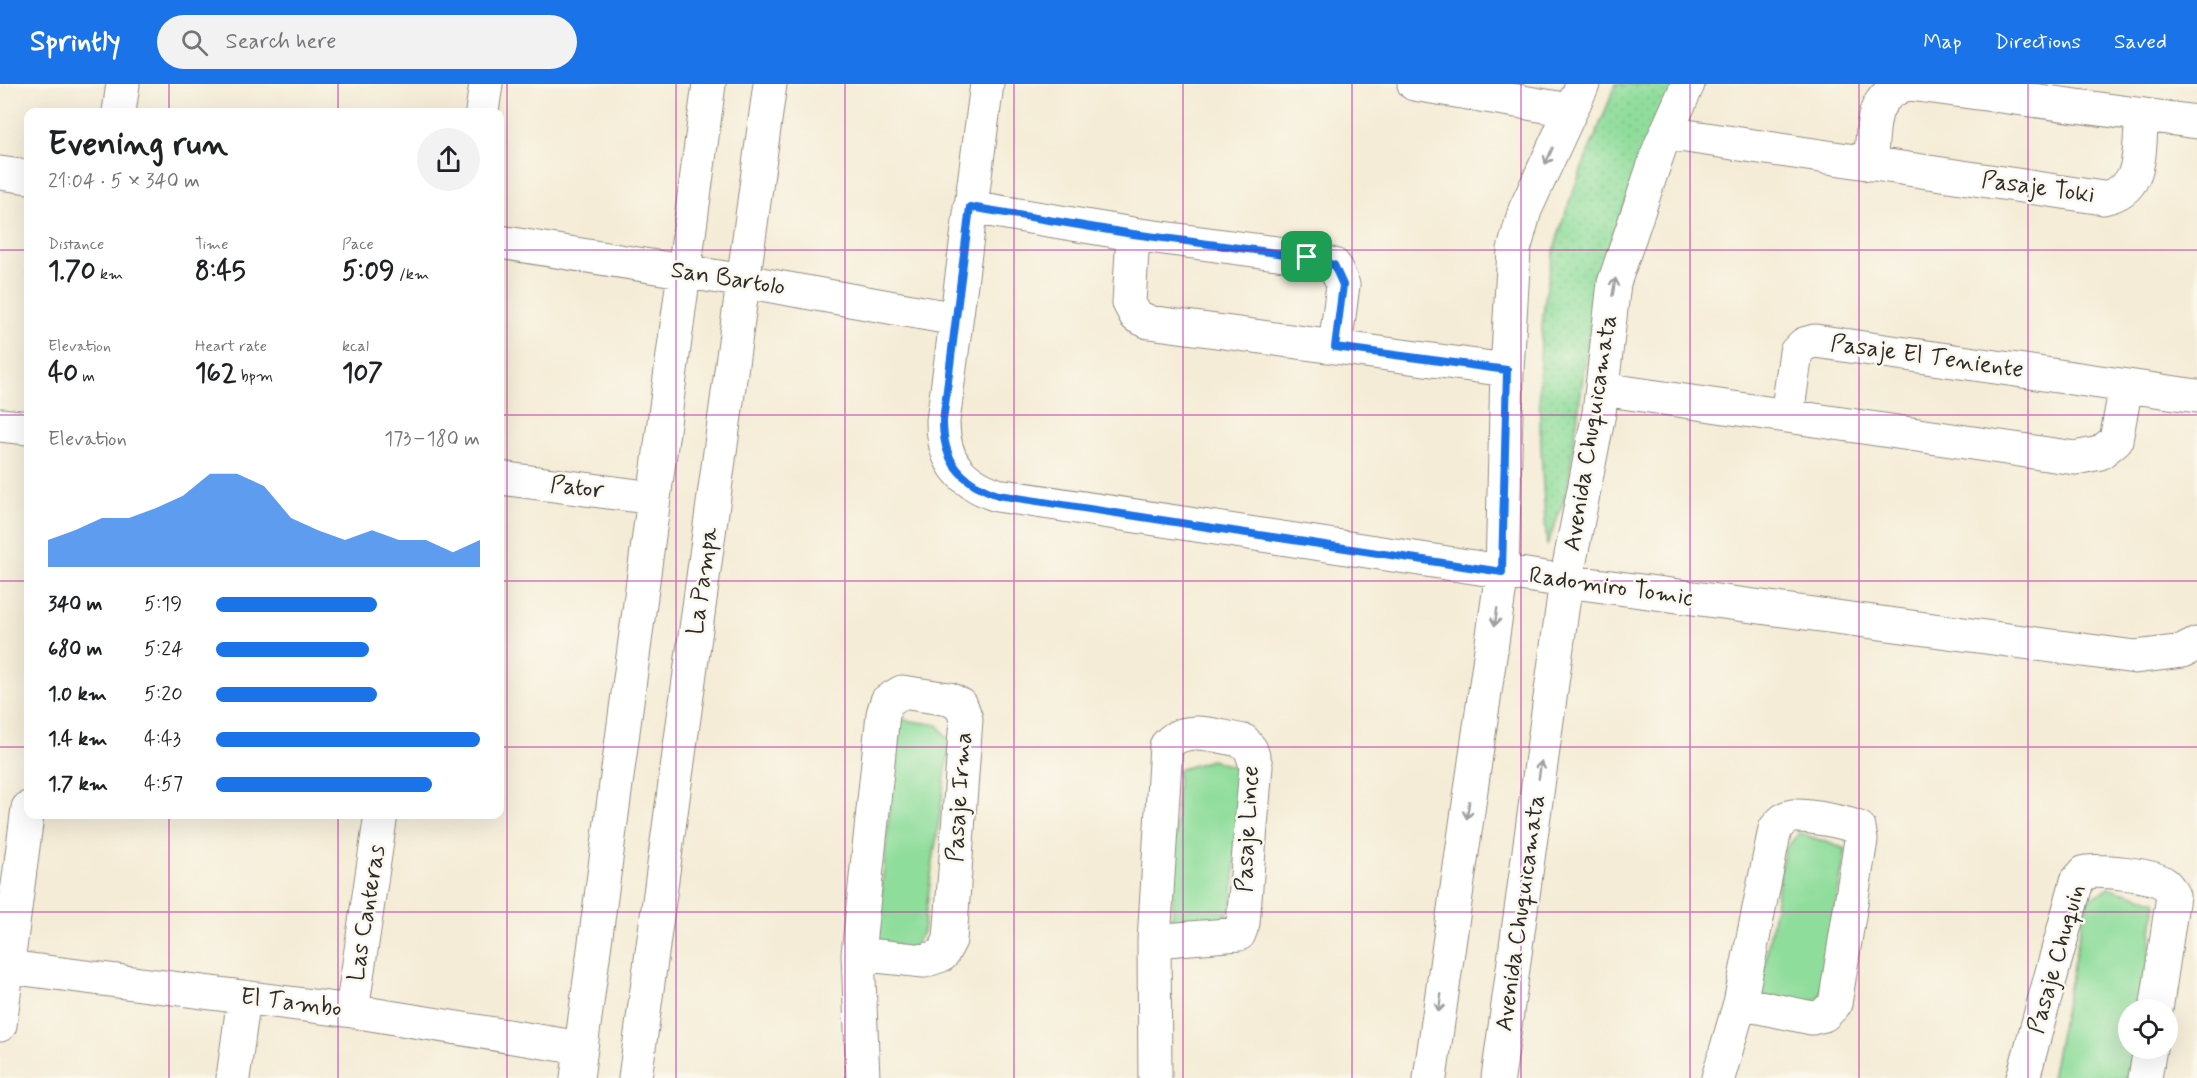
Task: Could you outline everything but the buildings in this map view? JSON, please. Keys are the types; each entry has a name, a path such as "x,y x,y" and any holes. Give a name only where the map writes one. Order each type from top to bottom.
{"street":[{"path":"120,108 123,84"},
{"path":"483,108 486,84"},
{"path":"579,1063 709,84"},
{"name":"La Pampa","path":"635,1078 770,84"},
{"name":"Radomiro Tomic","path":"987,84 943,438 956,470 967,482 982,490 998,495 1502,572 2135,657 2183,651 2197,644"},
{"path":"1414,84 1576,97 1526,210 1514,250 1507,370 1502,572 1430,1078"},
{"name":"Avenida Chuquicamata","path":"1498,1078 1566,581 1602,388 1614,283 1666,133 1688,84"},
{"path":"1870,164 1877,105 1891,90 1909,84 2197,122"},
{"name":"Pasaje Toki","path":"1666,133 2103,198 2120,195 2134,181 2142,115"},
{"path":"0,172 24,176"},
{"path":"970,207 1133,234 1307,257 1334,265 1343,285 1335,347"},
{"path":"1133,234 1129,303 1136,316 1149,322 1507,370"},
{"name":"San Bartolo","path":"504,243 744,281 956,319"},
{"name":"Pasaje El Teniente","path":"1787,416 1796,352 1804,344 1815,341 2197,396"},
{"path":"1602,388 2075,458 2100,453 2116,440 2126,386"},
{"path":"0,425 24,428"},
{"name":"Pator","path":"504,479 654,498"},
{"name":"Pasaje Irma","path":"858,954 924,961 942,955 950,940 966,719 961,705 949,699 902,692 887,701 883,714 858,954 863,1078"},
{"name":"Pasaje Lince","path":"1154,941 1239,934 1243,923 1256,766 1251,750 1244,741 1186,732 1173,737 1166,746 1154,941 1155,1078"},
{"path":"1718,1078 1740,1003 1775,829 1782,820 1794,816 1849,824 1858,828 1861,840 1835,1004 1824,1015 1812,1018 1740,1003"},
{"path":"0,1026 4,966 26,819"},
{"name":"Las Canteras","path":"352,1011 380,819"},
{"name":"Pasaje Chuquin","path":"2023,1078 2077,881 2085,872 2097,871 2157,880 2167,885 2173,896 2158,999"},
{"name":"El Tambo","path":"4,966 352,1011 579,1063"},
{"path":"232,1078 244,997"},
{"path":"2145,1078 2148,1059"}],"green space":[{"path":"1616,84 1675,84 1618,221 1595,291 1567,492 1547,546 1540,429 1544,308 1550,270 1565,214"},
{"path":"898,719 938,725 950,742 923,932 912,950 877,940"},
{"path":"1211,760 1242,769 1232,908 1214,928 1172,922 1178,770"},
{"path":"1799,833 1846,849 1820,996 1806,1007 1760,995 1784,851"},
{"path":"2109,888 2156,901 2143,999 2118,999 2118,1059 2136,1059 2133,1078 2051,1078 2086,901"}],"route":[{"path":"970,207 1133,234 1307,257 1334,265 1343,285 1335,347 1507,370 1502,572 998,495 967,482 956,470 943,438 943,421 970,207"}]}
